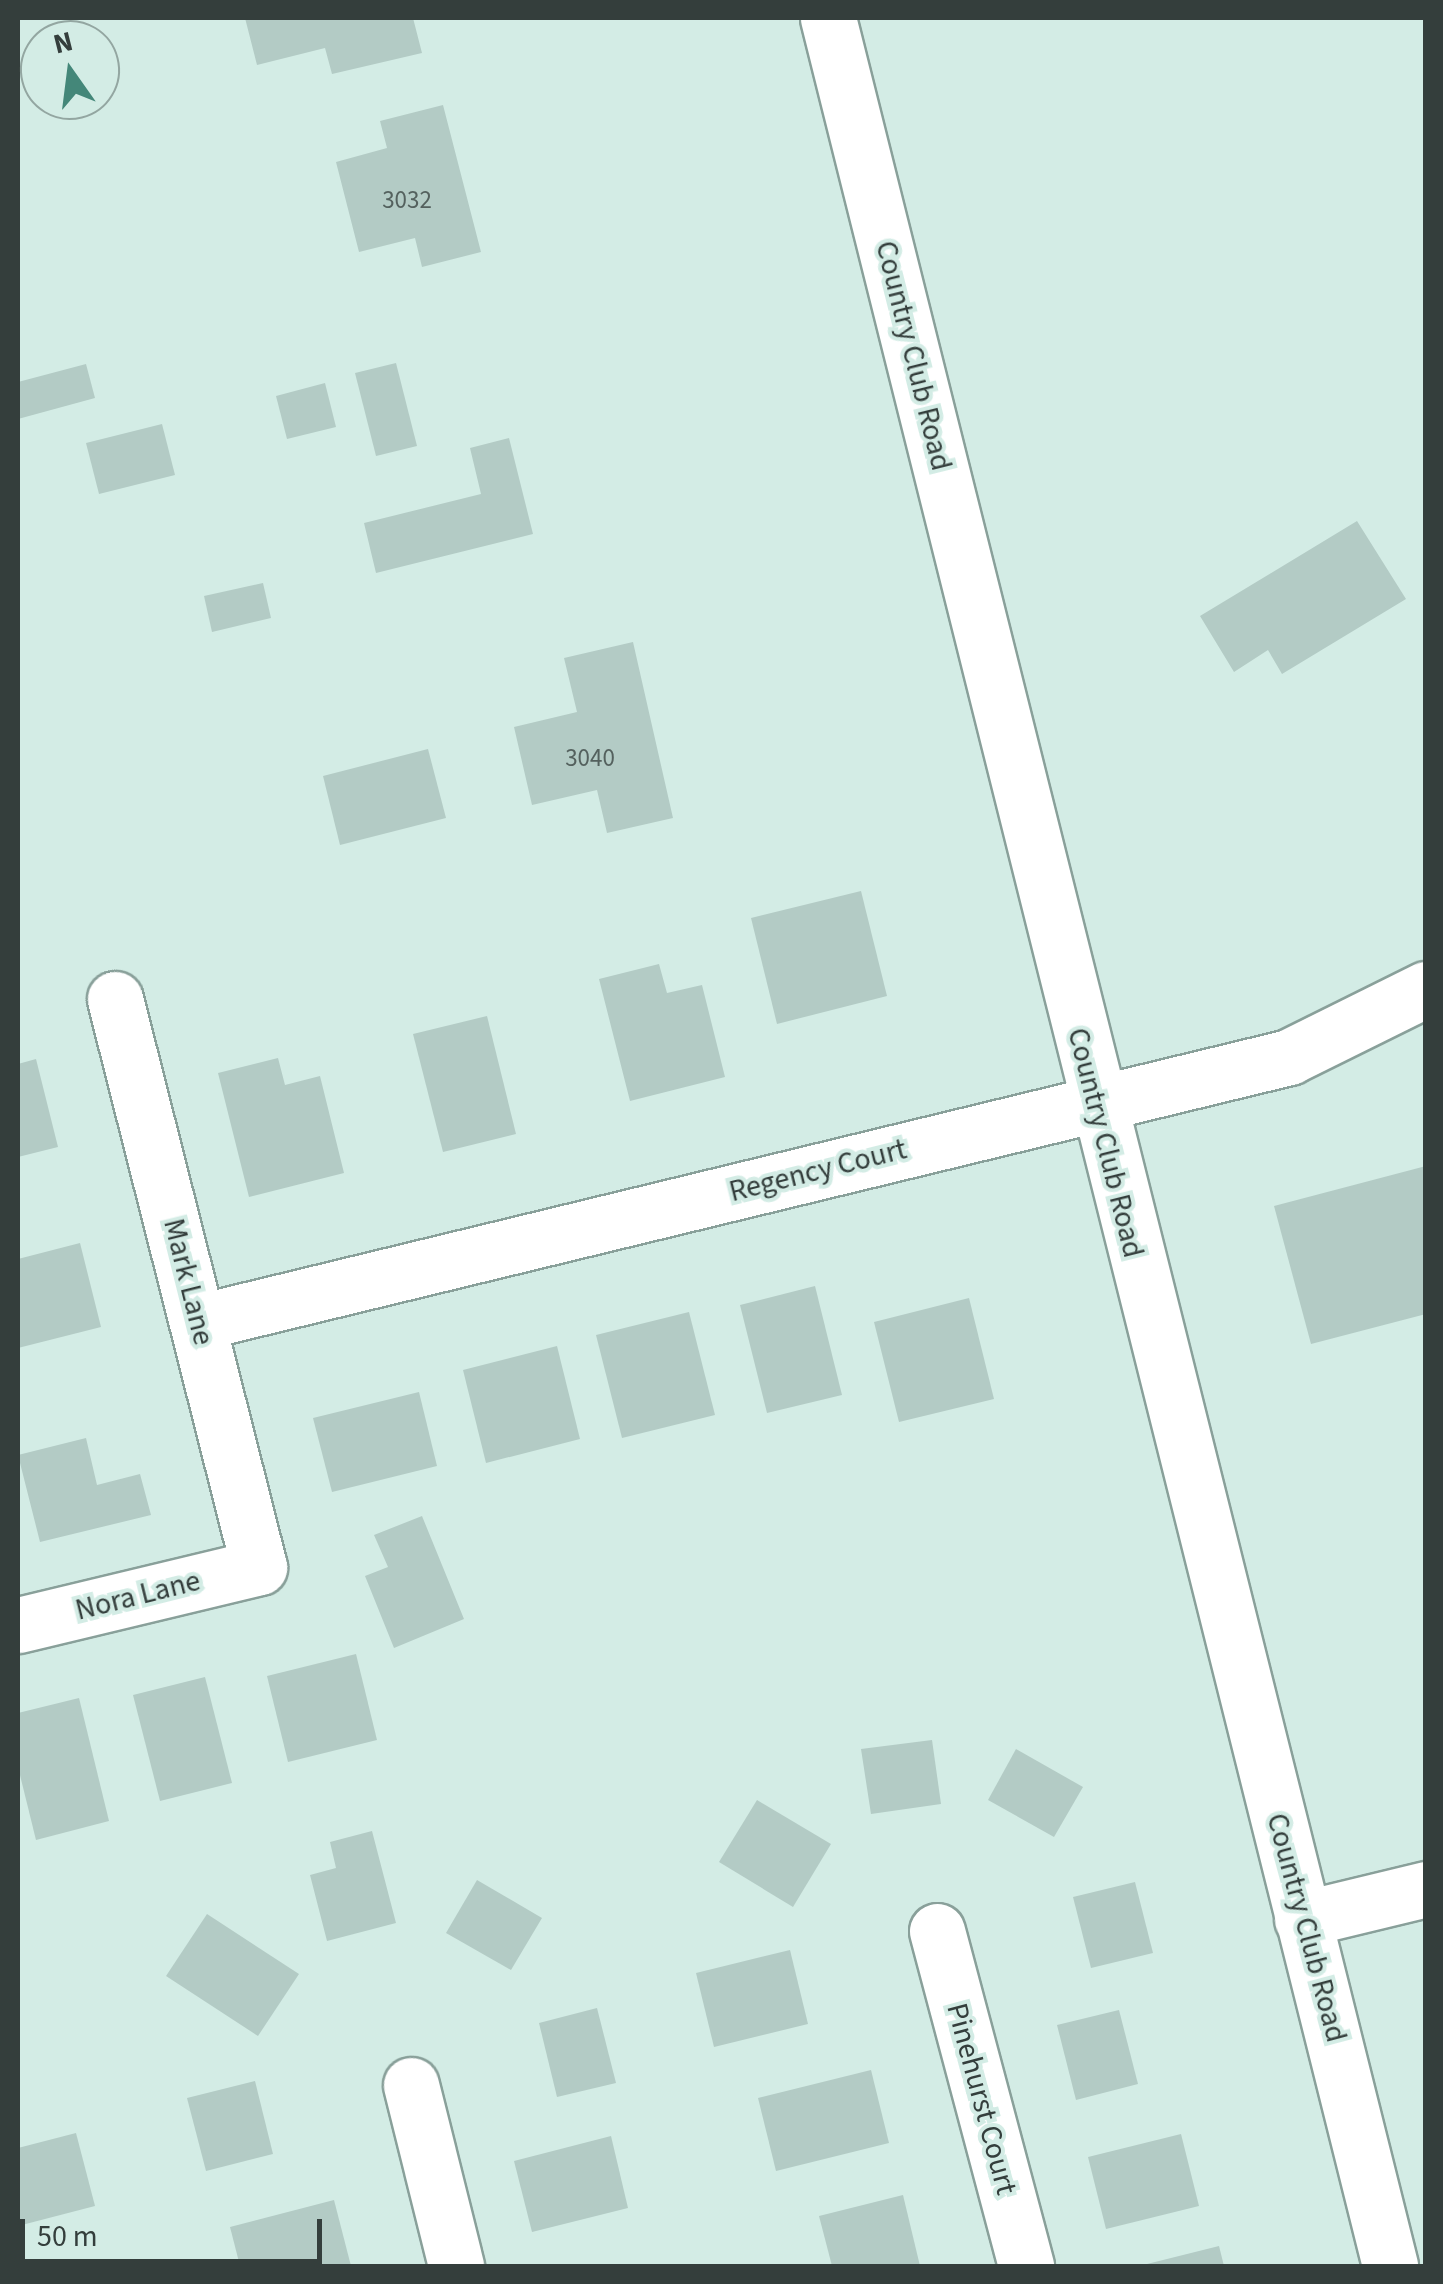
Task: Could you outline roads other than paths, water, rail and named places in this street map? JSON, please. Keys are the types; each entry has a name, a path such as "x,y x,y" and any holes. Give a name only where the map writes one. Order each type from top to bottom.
{"street":[{"name":"Country Club Road","path":"828,18 1093,1104 1390,2266"},
{"name":"Regency Court","path":"199,1322 1289,1057 1426,989"},
{"name":"Mark Lane","path":"115,998 259,1567"},
{"name":"Nora Lane","path":"18,1625 259,1567"},
{"path":"1302,1919 1426,1889"},
{"name":"Pinehurst Court","path":"937,1931 1026,2266"},
{"path":"411,2085 456,2266"}]}
